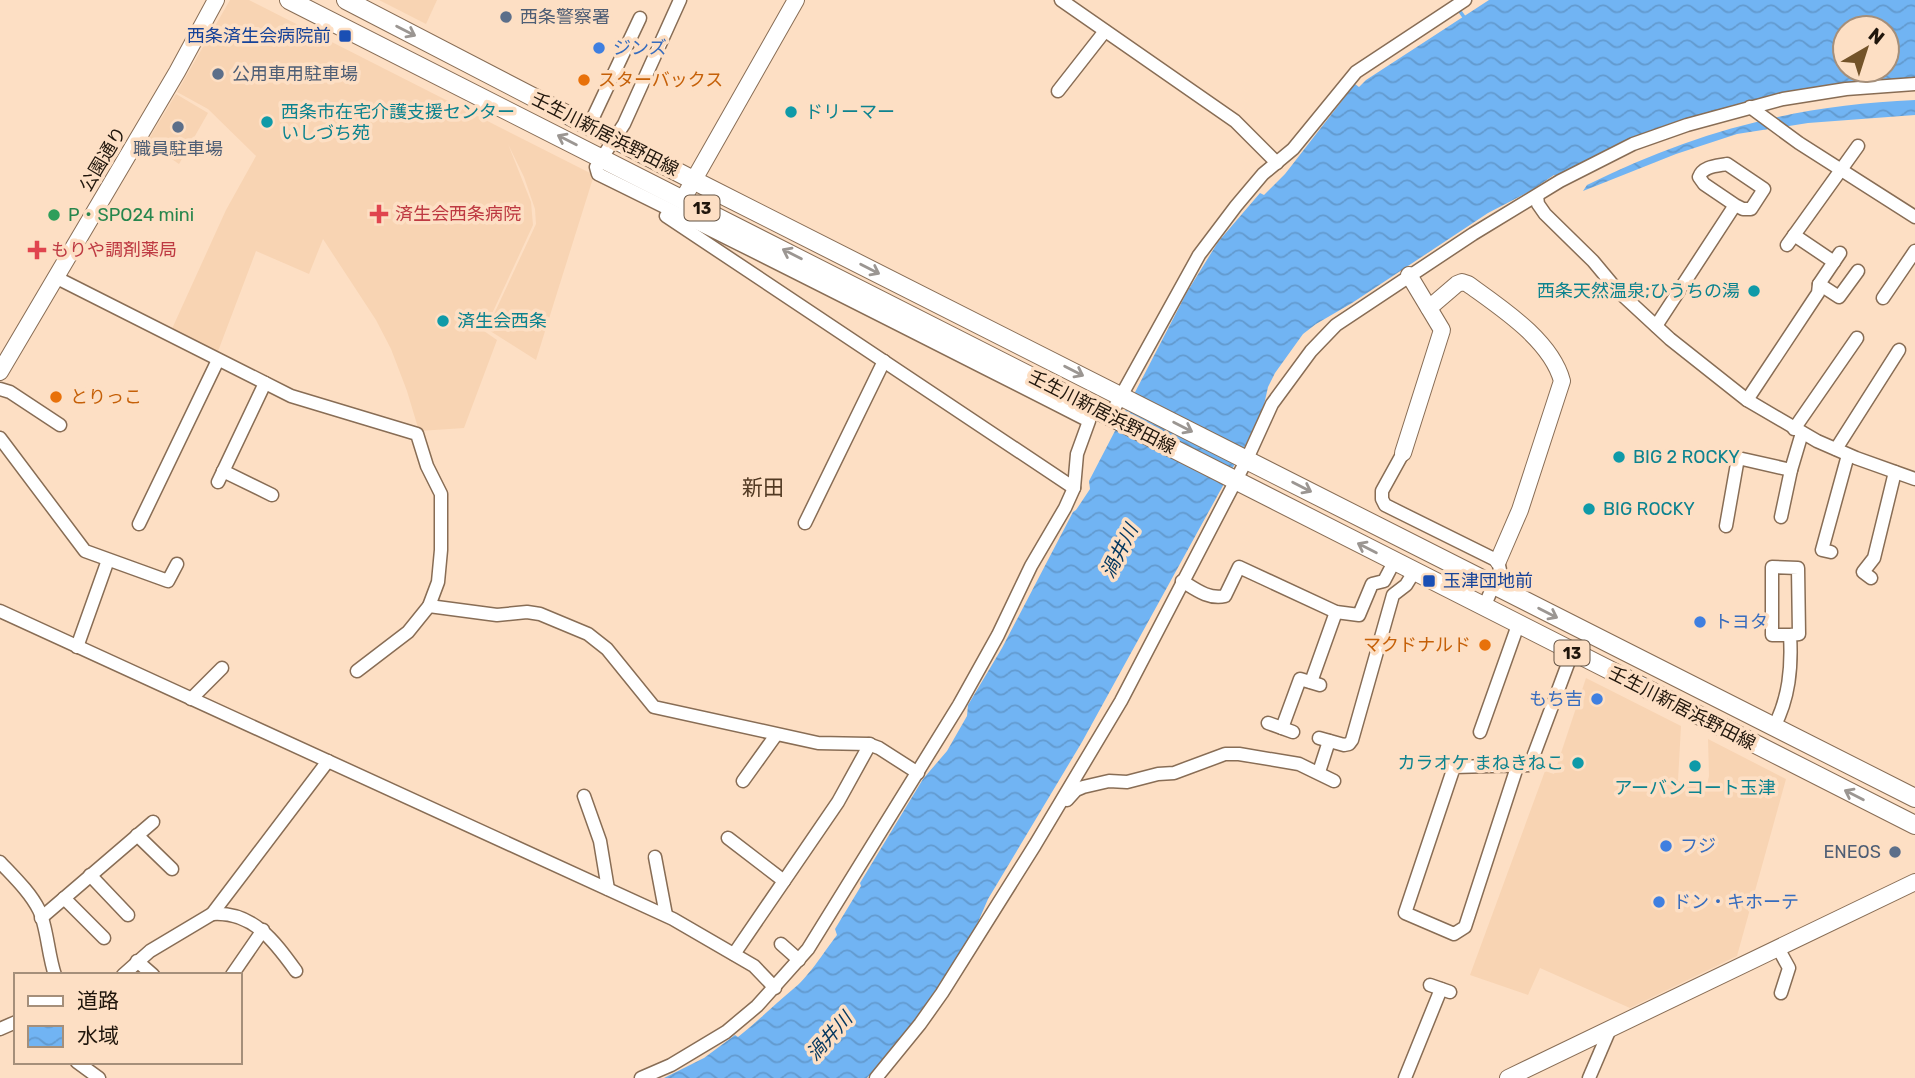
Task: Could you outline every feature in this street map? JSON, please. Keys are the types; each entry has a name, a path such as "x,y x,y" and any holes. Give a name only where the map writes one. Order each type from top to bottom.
{"main road":[{"name":"壬生川新居浜野田線","path":"289,0 1915,825"},
{"name":"壬生川新居浜野田線","path":"346,0 693,180 1915,797"}],"street":[{"name":"公園通り","path":"0,372 177,72 216,0"},
{"path":"641,1078 671,1065 726,1032 775,988 799,960 836,907 998,635 1031,566 1065,508 1074,488 1077,454 1089,421 874,310 598,174 596,167 624,124 680,0"},
{"path":"683,199 796,0"},
{"path":"1061,0 1235,121 1278,163"},
{"path":"1112,417 1199,255 1236,206 1264,174 1293,149 1356,72 1465,0"},
{"path":"589,126 640,18"},
{"path":"1058,91 1105,31"},
{"path":"876,1078 942,993 1056,810 1121,701 1272,404 1311,351 1336,325 1473,233 1560,181 1633,144 1750,107 1846,89 1915,84"},
{"path":"1750,107 1779,129 1911,215 1915,199"},
{"path":"1747,400 1818,293 1819,284 1837,257 1791,240 1858,146"},
{"path":"1727,164 1764,189 1751,209 1735,205 1704,184 1699,177 1701,172 1727,164"},
{"path":"641,195 647,203 1074,488"},
{"path":"1538,196 1538,204 1545,214 1593,261 1618,291 1656,326 1747,400 1798,431 1848,455 1915,479"},
{"path":"1656,326 1735,205"},
{"path":"1883,298 1915,251"},
{"path":"1819,284 1839,297 1858,271"},
{"path":"1409,275 1442,330 1403,453 1382,491 1382,499 1385,505 1498,561"},
{"path":"55,277 291,396 418,434 427,466 442,494 440,566 429,606 408,632 358,671"},
{"path":"1429,308 1458,284 1468,284 1537,340 1554,362 1562,381 1520,510 1498,561 1500,569 1495,585 1483,607"},
{"path":"1781,517 1798,431 1857,338"},
{"path":"1836,449 1899,351"},
{"path":"139,524 218,360"},
{"path":"805,523 884,361"},
{"path":"265,383 220,477 272,495"},
{"path":"0,389 10,392 60,425"},
{"path":"0,438 20,461 78,544 92,555 168,581 177,565"},
{"path":"1831,552 1822,550 1848,455"},
{"path":"1726,526 1738,457 1791,470"},
{"path":"1871,579 1863,572 1874,558 1895,472"},
{"path":"77,647 108,560"},
{"path":"1182,581 1206,595 1218,598 1225,596 1239,567 1336,612 1359,615 1372,584 1384,581 1394,562"},
{"path":"1772,567 1798,568 1799,634 1790,635 1772,635 1772,567"},
{"path":"1319,772 1324,739 1344,745 1352,740 1393,595 1405,585 1414,572"},
{"path":"429,606 497,615 540,614 588,634 599,642 654,707 818,743 870,744 918,773"},
{"path":"0,611 666,915 754,966 775,988"},
{"path":"1268,723 1287,730 1300,679 1316,683 1336,612"},
{"path":"1480,732 1518,625"},
{"path":"1774,727 1784,707 1791,658 1790,635"},
{"path":"1517,767 1465,927 1454,934 1405,913 1454,767 1530,765 1572,653"},
{"path":"191,699 222,668"},
{"path":"743,781 776,734"},
{"path":"734,954 838,802 870,744"},
{"path":"1056,810 1061,809 1076,790 1083,787 1174,773 1225,754 1299,764 1334,781"},
{"path":"125,973 163,943 212,914 328,761"},
{"path":"584,796 600,841 608,889"},
{"path":"41,918 153,822"},
{"path":"137,835 172,869"},
{"path":"728,838 784,881"},
{"path":"655,857 666,915"},
{"path":"0,862 19,881 40,911 55,973"},
{"path":"90,876 128,915"},
{"path":"1508,1078 1915,882"},
{"path":"64,898 104,938"},
{"path":"212,914 220,913 248,921 263,930 296,971"},
{"path":"233,973 263,930"},
{"path":"781,944 799,960"},
{"path":"1778,948 1789,968 1781,992"},
{"path":"138,961 151,973"},
{"path":"1405,1078 1441,989"},
{"path":"1589,1078 1610,1029"},
{"path":"80,1064 99,1078"}],"shaded area":[{"name":"済生会西条病院","path":"230,0 249,0 594,175 536,360 487,329 536,224 535,209 524,177 508,144 531,202 533,225 484,331 497,340 464,428 419,431 391,349 376,320 323,239 309,274 256,251 217,354 171,331 226,210 256,156 208,109 177,92"},
{"path":"379,0 437,0 426,24"},
{"name":"職員駐車場","path":"176,94 208,113 179,164 147,142"},
{"path":"1586,678 1681,726 1678,781 1706,789 1709,776 1708,739 1786,779 1737,956 1630,1008 1540,968 1528,995 1470,975 1545,771 1554,774"}],"water":[{"name":"渦井川","path":"1489,0 1915,0 1915,79 1901,81 1901,14 1831,14 1831,84 1871,84 1784,94 1558,178 1554,175 1488,213 1303,334 1275,373 1247,442 1082,742 988,899 972,936 909,1029 867,1078 664,1078 704,1058 735,1035 738,1037 804,979 837,935 835,929 861,886 860,883 923,779 947,751 967,716 968,705 1002,648 1073,512 1090,489 1089,481 1187,292 1218,242 1260,193 1264,195 1285,174 1355,84 1359,87"},
{"path":"1915,100 1915,115 1808,123 1737,134 1676,154 1583,191 1587,185 1627,166 1746,124 1828,108"}],"waterway":[{"path":"1459,10 1464,17"}],"place":[{"name":"西条警察署","path":"506,17"},
{"name":"西条済生会病院前","path":"345,36"},
{"name":"ジンズ","path":"599,48"},
{"name":"公用車用駐車場","path":"218,74"},
{"name":"スターバックス","path":"584,80"},
{"name":"ドリーマー","path":"791,112"},
{"name":"西条市在宅介護支援センター いしづち苑","path":"267,122"},
{"name":"職員駐車場","path":"178,127"},
{"name":"済生会西条病院","path":"379,214"},
{"name":"P・SPO24 mini","path":"54,215"},
{"name":"もりや調剤薬局","path":"37,250"},
{"name":"西条天然温泉;ひうちの湯","path":"1754,291"},
{"name":"済生会西条","path":"443,321"},
{"name":"とりっこ","path":"56,397"},
{"name":"BIG 2 ROCKY","path":"1619,457"},
{"name":"BIG ROCKY","path":"1589,509"},
{"name":"玉津団地前","path":"1429,581"},
{"name":"トヨタ","path":"1700,622"},
{"name":"マクドナルド","path":"1485,645"},
{"name":"もち吉","path":"1597,699"},
{"name":"カラオケ まねきねこ","path":"1578,763"},
{"name":"アーバンコート玉津","path":"1695,766"},
{"name":"フジ","path":"1666,846"},
{"name":"ENEOS","path":"1895,852"},
{"name":"ドン・キホーテ","path":"1659,902"}],"district":[{"name":"新田","path":"763,488"}]}
